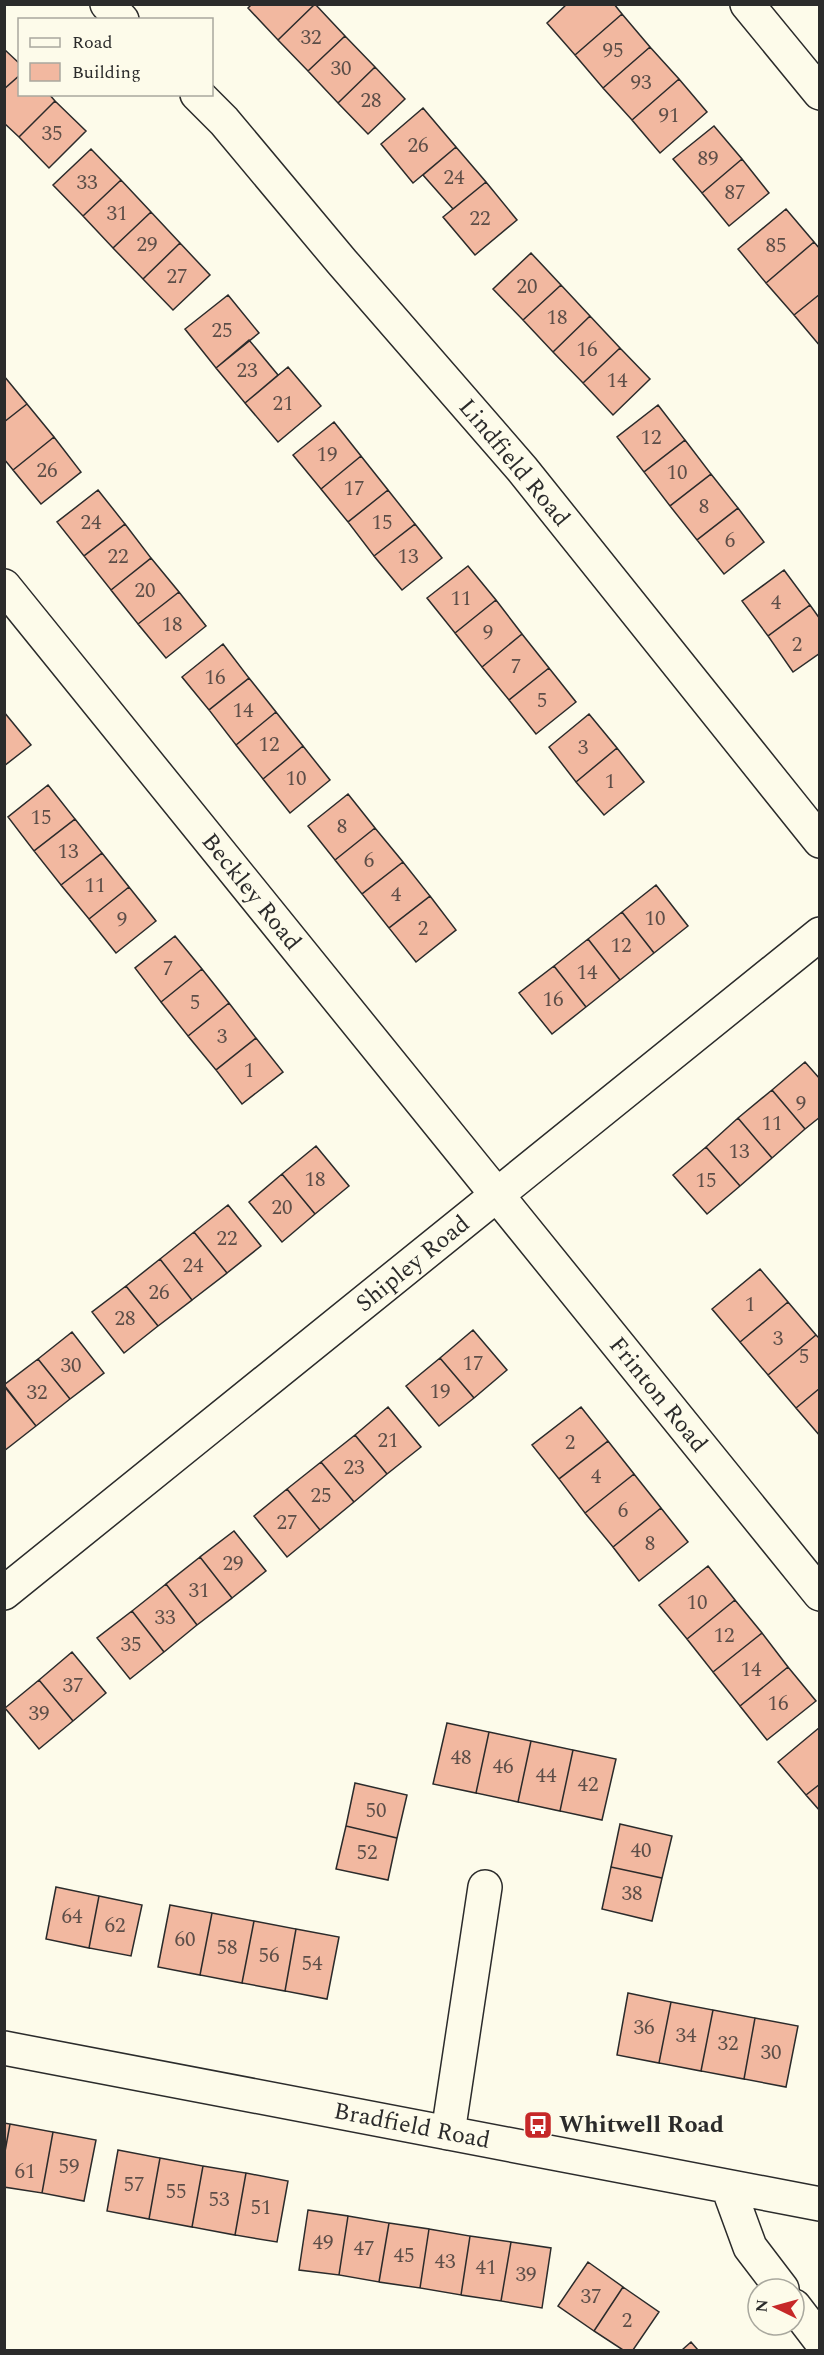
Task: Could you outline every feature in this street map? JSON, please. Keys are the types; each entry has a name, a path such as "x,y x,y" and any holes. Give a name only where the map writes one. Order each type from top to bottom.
{"street":[{"path":"107,4 120,18"},
{"path":"747,4 819,91"},
{"name":"Lindfield Road","path":"199,96 224,121 342,262 522,469 819,841"},
{"name":"Beckley Road","path":"4,586 497,1197"},
{"name":"Shipley Road","path":"4,1593 497,1197 819,934"},
{"name":"Frinton Road","path":"497,1197 819,1594"},
{"path":"448,2133 485,1887"},
{"name":"Bradfield Road","path":"4,2048 819,2204"},
{"path":"728,2187 750,2247 773,2277"},
{"path":"806,2322 819,2340"}],"building":[{"path":"252,4 315,4 278,40 248,8"},
{"path":"315,4 345,36 308,71 278,40"},
{"path":"567,4 614,4 622,14 575,55 547,23"},
{"path":"622,14 650,47 603,88 575,55"},
{"path":"345,36 375,67 338,103 308,71"},
{"path":"650,47 679,79 632,120 603,88"},
{"path":"4,49 18,62 18,77 4,89"},
{"path":"375,67 405,99 368,134 338,103"},
{"path":"18,77 18,96 51,96 55,101 19,137 4,123 4,89"},
{"path":"679,79 707,112 660,153 632,120"},
{"path":"55,101 86,131 49,168 19,137"},
{"path":"423,108 456,147 413,183 381,144"},
{"path":"714,126 742,159 702,193 673,159"},
{"path":"456,147 486,182 453,209 423,175"},
{"path":"91,149 121,180 83,216 53,185"},
{"path":"742,159 769,193 729,226 702,193"},
{"path":"121,180 151,212 113,248 83,216"},
{"path":"486,182 517,220 475,255 443,217"},
{"path":"786,209 814,242 766,283 738,249"},
{"path":"151,212 180,243 143,279 113,248"},
{"path":"814,242 820,249 820,294 794,315 766,283"},
{"path":"180,243 210,275 173,310 143,279"},
{"path":"531,253 561,285 523,320 493,289"},
{"path":"561,285 590,316 553,352 523,320"},
{"path":"820,294 820,346 794,315"},
{"path":"228,295 259,333 216,368 185,329"},
{"path":"590,316 620,348 583,383 553,352"},
{"path":"249,340 278,375 245,403 216,368"},
{"path":"620,348 650,379 613,415 583,383"},
{"path":"288,367 321,406 278,442 245,403"},
{"path":"4,376 27,404 4,422"},
{"path":"27,404 54,437 13,470 4,459 4,422"},
{"path":"658,405 685,440 644,472 617,437"},
{"path":"334,422 361,456 321,489 293,455"},
{"path":"54,437 81,472 41,504 13,470"},
{"path":"685,440 711,474 670,506 644,472"},
{"path":"361,456 388,490 348,522 321,489"},
{"path":"711,474 738,508 697,540 670,506"},
{"path":"98,490 125,524 84,556 57,522"},
{"path":"388,490 415,524 374,556 348,522"},
{"path":"738,508 764,542 724,574 697,540"},
{"path":"125,524 151,558 111,590 84,556"},
{"path":"415,524 442,558 402,590 374,556"},
{"path":"151,558 179,592 138,624 111,590"},
{"path":"468,566 496,600 455,633 427,598"},
{"path":"784,570 810,605 768,636 742,601"},
{"path":"179,592 206,626 166,658 138,624"},
{"path":"496,600 522,634 482,667 455,633"},
{"path":"810,605 820,619 820,653 793,672 768,636"},
{"path":"522,634 549,668 509,700 482,667"},
{"path":"223,644 249,678 209,710 182,677"},
{"path":"549,668 576,702 536,734 509,700"},
{"path":"249,678 276,712 236,745 209,710"},
{"path":"4,712 31,745 4,766"},
{"path":"276,712 303,746 263,779 236,745"},
{"path":"589,714 617,748 576,782 549,747"},
{"path":"303,746 330,780 290,813 263,779"},
{"path":"617,748 644,782 604,815 576,782"},
{"path":"48,785 75,819 34,851 8,817"},
{"path":"348,794 375,828 335,860 308,826"},
{"path":"75,819 102,853 61,885 34,851"},
{"path":"375,828 403,862 362,894 335,860"},
{"path":"102,853 129,887 89,919 61,885"},
{"path":"403,862 430,896 389,928 362,894"},
{"path":"656,885 688,926 654,953 622,912"},
{"path":"129,887 156,921 116,953 89,919"},
{"path":"430,896 456,930 416,962 389,928"},
{"path":"622,912 654,953 620,980 588,939"},
{"path":"175,936 202,969 161,1002 135,968"},
{"path":"588,939 620,980 586,1007 554,966"},
{"path":"554,966 586,1007 552,1034 519,993"},
{"path":"202,969 229,1003 188,1036 161,1002"},
{"path":"229,1003 256,1038 216,1070 188,1036"},
{"path":"256,1038 283,1072 242,1104 216,1070"},
{"path":"805,1062 820,1079 820,1117 805,1129 772,1090"},
{"path":"772,1090 805,1129 772,1158 738,1118"},
{"path":"738,1118 772,1158 740,1186 706,1147"},
{"path":"316,1146 349,1186 315,1214 282,1174"},
{"path":"706,1147 740,1186 707,1214 673,1175"},
{"path":"282,1174 315,1214 282,1242 249,1202"},
{"path":"228,1205 261,1246 227,1273 194,1232"},
{"path":"194,1232 227,1273 192,1300 160,1259"},
{"path":"160,1259 192,1300 158,1326 126,1286"},
{"path":"760,1269 788,1302 740,1342 712,1309"},
{"path":"126,1286 158,1326 124,1353 92,1312"},
{"path":"788,1302 816,1335 768,1375 740,1342"},
{"path":"473,1330 507,1370 474,1398 440,1358"},
{"path":"72,1332 104,1373 70,1399 38,1359"},
{"path":"816,1335 820,1339 820,1388 796,1408 768,1375"},
{"path":"440,1358 474,1398 439,1426 406,1386"},
{"path":"38,1359 70,1399 36,1426 4,1385"},
{"path":"4,1386 36,1426 4,1451"},
{"path":"820,1388 820,1436 796,1408"},
{"path":"388,1407 421,1447 387,1474 355,1435"},
{"path":"581,1407 608,1441 559,1479 532,1445"},
{"path":"355,1435 387,1474 354,1502 321,1462"},
{"path":"608,1441 634,1474 585,1513 559,1479"},
{"path":"321,1462 354,1502 320,1530 287,1489"},
{"path":"634,1474 661,1508 613,1547 585,1513"},
{"path":"287,1489 320,1530 287,1557 254,1516"},
{"path":"661,1508 688,1542 639,1581 613,1547"},
{"path":"234,1531 266,1571 232,1598 200,1557"},
{"path":"200,1557 232,1598 197,1625 166,1584"},
{"path":"708,1566 735,1600 687,1639 659,1605"},
{"path":"166,1584 197,1625 164,1652 132,1611"},
{"path":"735,1600 762,1633 713,1672 687,1639"},
{"path":"132,1611 164,1652 130,1679 97,1638"},
{"path":"762,1633 788,1667 740,1706 713,1672"},
{"path":"72,1652 106,1693 73,1721 39,1680"},
{"path":"788,1667 816,1701 767,1740 740,1706"},
{"path":"39,1680 73,1721 39,1749 5,1708"},
{"path":"447,1723 489,1732 476,1793 433,1784"},
{"path":"820,1727 820,1784 806,1795 778,1762"},
{"path":"489,1732 531,1741 518,1802 476,1793"},
{"path":"531,1741 573,1750 560,1811 518,1802"},
{"path":"573,1750 616,1759 602,1820 560,1811"},
{"path":"355,1783 407,1795 397,1838 346,1826"},
{"path":"820,1784 820,1811 806,1795"},
{"path":"620,1824 672,1836 662,1878 611,1867"},
{"path":"346,1826 397,1838 388,1880 336,1869"},
{"path":"611,1867 662,1878 652,1921 602,1909"},
{"path":"56,1887 99,1896 89,1948 46,1939"},
{"path":"99,1896 142,1905 131,1956 89,1948"},
{"path":"170,1905 212,1913 200,1975 158,1967"},
{"path":"212,1913 254,1921 242,1983 200,1975"},
{"path":"254,1921 296,1929 285,1991 242,1983"},
{"path":"296,1929 339,1937 327,1999 285,1991"},
{"path":"628,1993 671,2002 659,2063 617,2055"},
{"path":"671,2002 713,2010 701,2071 659,2063"},
{"path":"713,2010 755,2018 744,2079 701,2071"},
{"path":"755,2018 798,2026 786,2087 744,2079"},
{"path":"4,2123 10,2124 4,2157"},
{"path":"10,2124 53,2132 42,2193 4,2187 4,2157"},
{"path":"53,2132 96,2140 84,2201 42,2193"},
{"path":"118,2150 160,2158 149,2219 107,2211"},
{"path":"160,2158 203,2166 192,2227 149,2219"},
{"path":"203,2166 246,2173 235,2235 192,2227"},
{"path":"246,2173 288,2181 277,2242 235,2235"},
{"path":"308,2210 348,2216 339,2275 299,2270"},
{"path":"348,2216 389,2223 379,2282 339,2275"},
{"path":"389,2223 429,2229 420,2288 379,2282"},
{"path":"429,2229 470,2236 461,2295 420,2288"},
{"path":"470,2236 511,2242 501,2301 461,2295"},
{"path":"511,2242 551,2248 542,2308 501,2301"},
{"path":"588,2262 623,2287 594,2331 558,2306"},
{"path":"623,2287 659,2312 633,2350 623,2350 594,2331"},
{"path":"691,2342 698,2350 682,2350"}],"place":[{"name":"Whitwell Road","path":"538,2125"}]}
